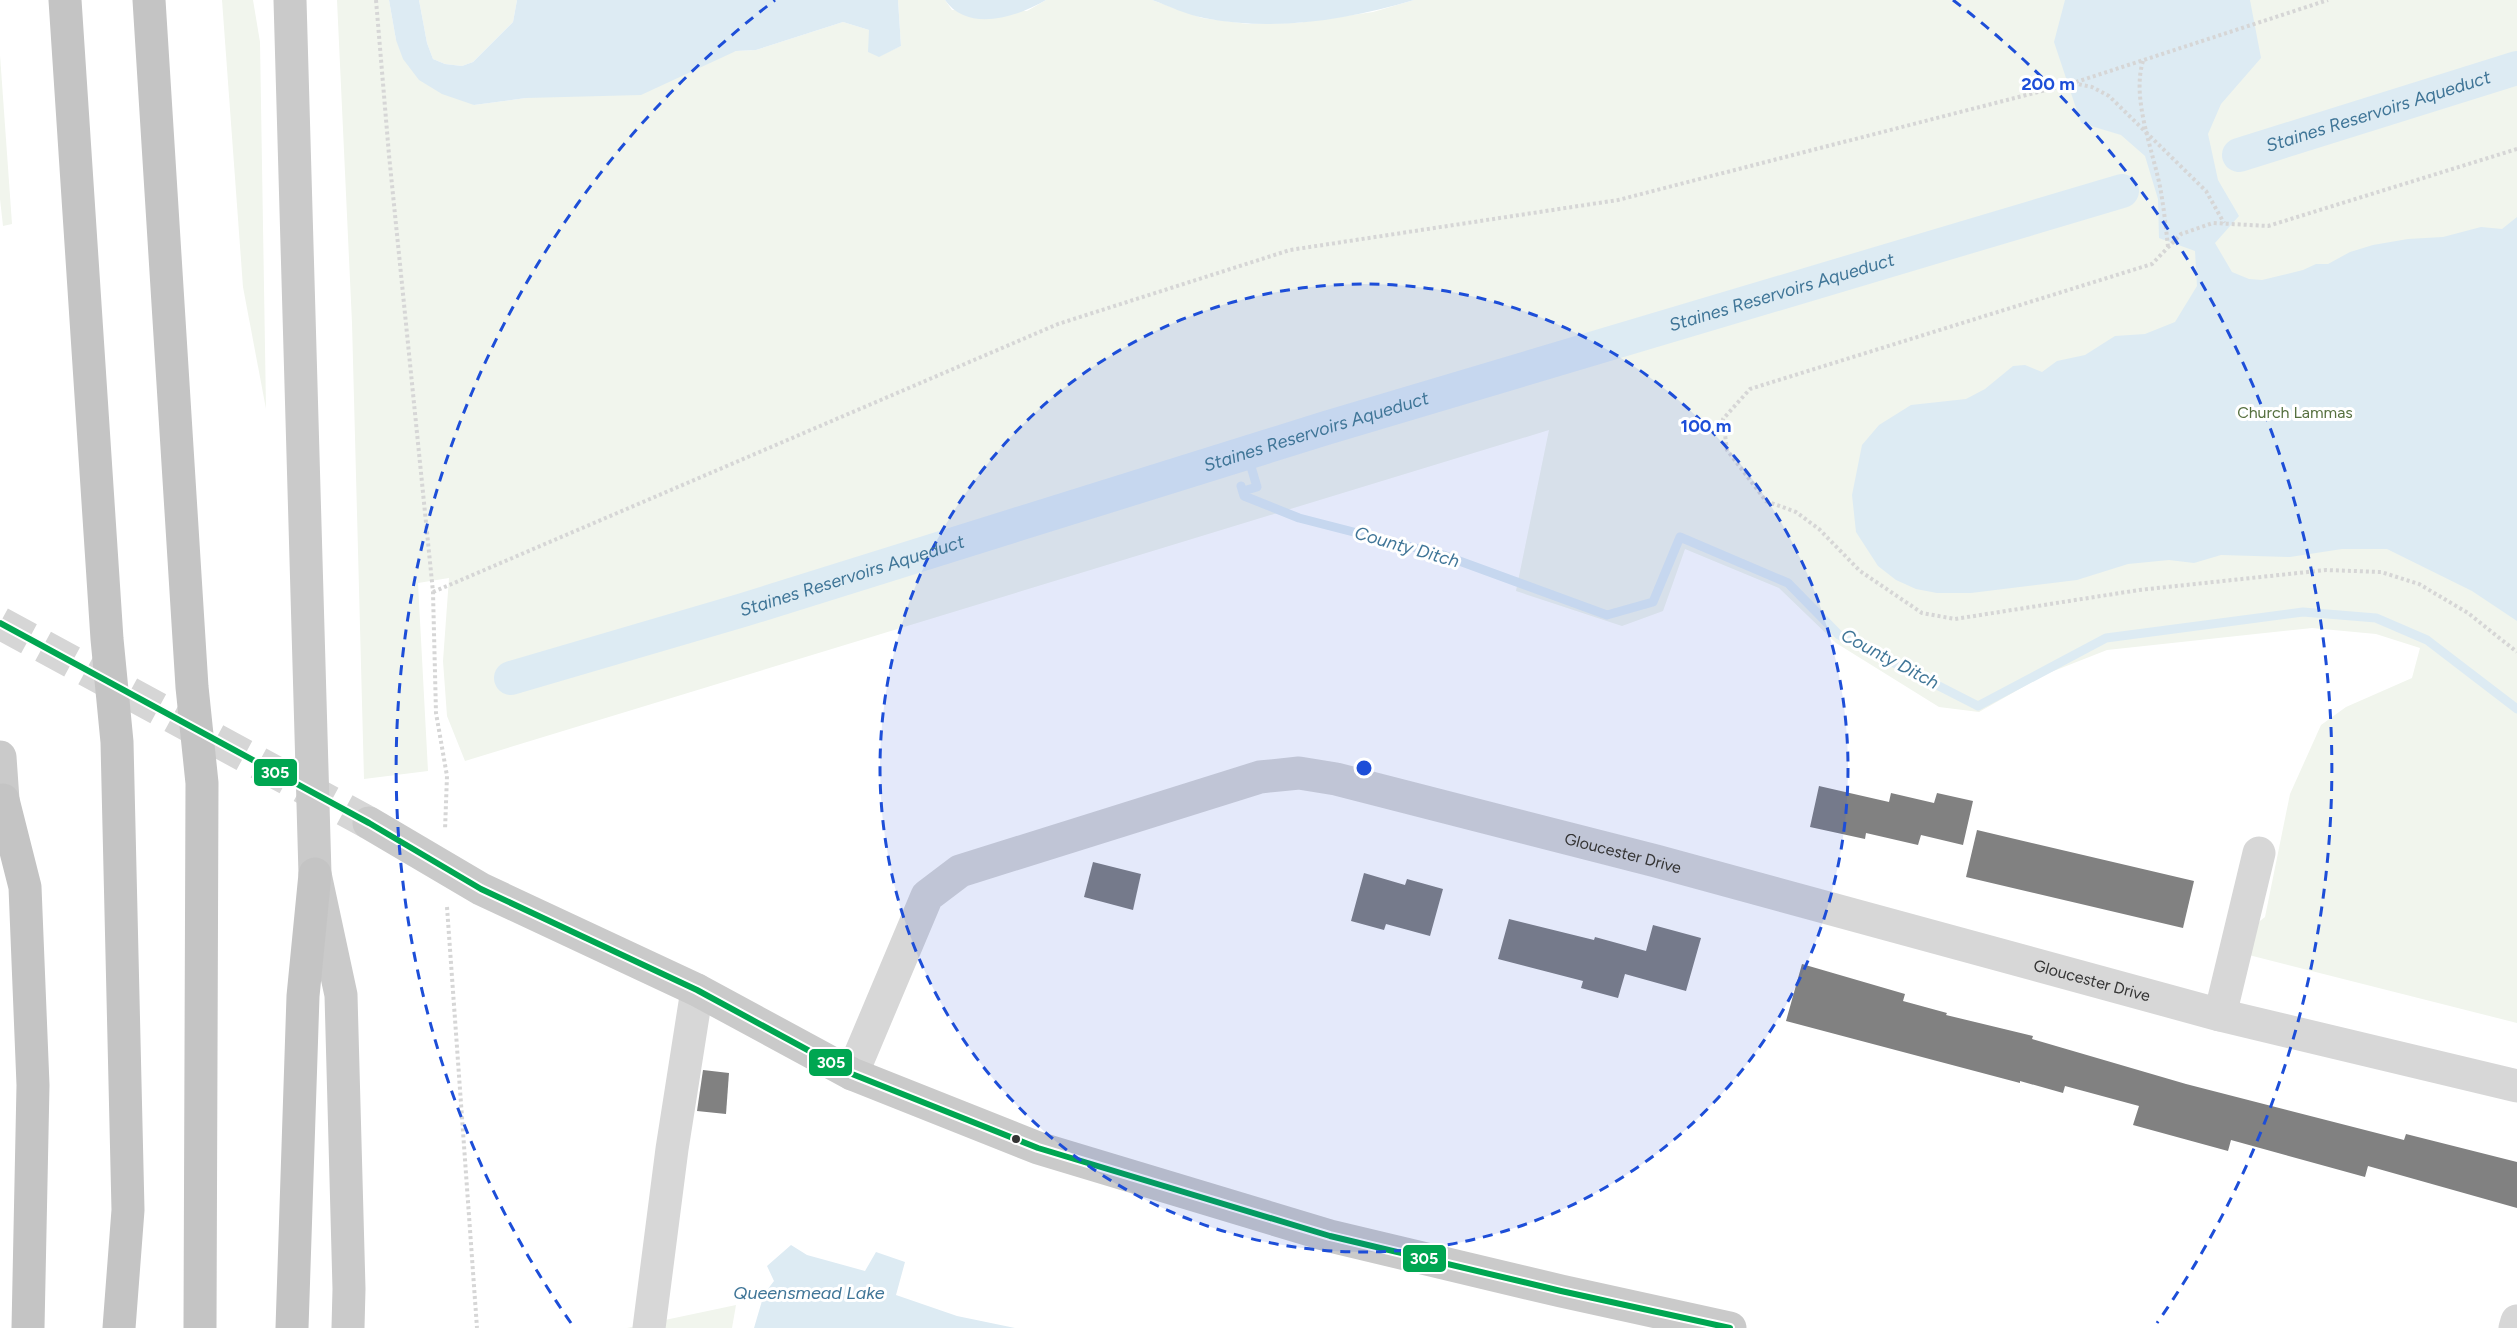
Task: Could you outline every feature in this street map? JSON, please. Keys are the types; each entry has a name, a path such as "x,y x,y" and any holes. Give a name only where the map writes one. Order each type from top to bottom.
{"highway":[{"path":"65,0 107,639 117,742 128,1210 119,1328"},
{"path":"149,0 192,687 202,783 200,1328"},
{"path":"2,809 25,886 33,1085 28,1328"},
{"path":"292,1328 303,996 315,874"}],"main road":[{"path":"290,0 315,874 341,995 349,1289 348,1328"},
{"path":"0,757 2,809"},
{"path":"369,823 481,889 697,990 852,1074 1038,1148 1330,1236 1561,1291 1730,1328"}],"street":[{"name":"Gloucester Drive","path":"852,1074 927,896 960,871 1260,777 1299,773 1336,779 1644,858 2220,1015 2517,1086"},
{"path":"2220,1015 2259,853"},
{"path":"649,1328 672,1149 697,990"},
{"path":"2515,1328 2517,1321"}],"path":[{"path":"376,0 389,155 433,592 436,713 447,776 444,866 477,1328"},
{"path":"433,592 1058,324 1290,250 1618,200 2073,83 2328,0"},
{"path":"2143,60 2138,76 2147,134 2161,191 2168,247"},
{"path":"2073,83 2092,87 2109,96 2206,191 2224,224"},
{"path":"2517,150 2268,226 2213,223 2181,234 2152,264 1750,389 1723,419 1728,450 1766,501 1796,512 1819,529 1860,571 1922,613 1955,619 2139,590 2326,570 2380,572 2419,584 2458,607 2517,652"}],"green space":[{"path":"222,0 253,0 260,42 266,409 243,287"},
{"name":"Church Lammas","path":"337,0 389,0 396,40 474,105 526,98 736,51 756,50 843,22 869,30 890,51 901,46 898,0 945,0 952,10 1027,11 1046,0 1152,0 1202,18 1248,24 1297,23 1373,12 1414,0 2517,0 2517,1023 2241,953 2246,932 2265,917 2290,794 2321,725 2346,707 2412,678 2420,648 2376,634 2312,628 2107,650 2046,674 1979,712 1939,707 1836,643 1779,588 1685,549 1663,611 1622,626 1516,591 1549,430 465,761 447,716 443,661 449,578 418,583 428,771 364,779 352,323"},
{"path":"419,0 517,0 513,22 473,62 462,66 445,64 433,59 427,43"},
{"path":"0,55 12,224 3,226 0,199"},
{"path":"736,1305 732,1328 627,1328"}],"water":[{"path":"389,0 419,0 427,43 433,59 445,64 462,66 473,62 513,22 517,0 898,0 901,46 879,57 868,52 869,30 843,22 756,50 736,51 641,95 526,98 474,105 442,94 419,80 403,59 396,40"},
{"path":"945,0 1046,0 1007,16 979,19 955,10"},
{"path":"1152,0 1414,0 1337,18 1284,24 1257,24 1198,17"},
{"path":"2065,0 2250,0 2261,58 2221,104 2208,134 2218,180 2239,216 2215,243 2232,272 2249,279 2262,280 2303,270 2316,264 2328,264 2350,252 2373,245 2408,239 2443,237 2481,227 2502,229 2517,217 2517,621 2472,591 2387,549 2342,549 2290,557 2221,555 2194,563 2169,560 2128,564 2077,580 1971,593 1937,593 1916,589 1896,580 1878,566 1856,532 1852,495 1862,445 1879,425 1911,405 1966,399 1985,389 2013,366 2025,365 2042,372 2057,361 2085,355 2115,336 2145,334 2175,322 2197,286 2195,251 2159,238 2158,199 2145,156 2121,135 2081,123 2054,42"},
{"name":"Queensmead Lake","path":"791,1245 807,1255 865,1271 876,1252 905,1262 896,1295 957,1316 1015,1328 754,1328 764,1294 774,1281 767,1266"}],"building":[{"path":"1819,786 1889,802 1891,793 1934,803 1937,793 1973,801 1963,845 1921,835 1918,845 1866,833 1865,839 1810,827"},
{"path":"1977,830 2194,881 2183,928 1966,877"},
{"path":"1093,862 1141,874 1133,910 1084,897"},
{"path":"1364,873 1405,885 1407,879 1443,889 1430,936 1386,924 1384,930 1351,921"},
{"path":"1509,919 1594,940 1595,937 1646,951 1653,925 1701,938 1686,991 1625,974 1618,998 1581,988 1583,981 1498,959"},
{"path":"1802,964 1905,994 1903,1001 1947,1013 1946,1015 2033,1036 2032,1039 2186,1084 2404,1140 2406,1134 2517,1162 2517,1208 2368,1166 2365,1177 2231,1140 2228,1151 2133,1125 2139,1106 2065,1086 2063,1093 2020,1081 2020,1083 1786,1021"},
{"path":"703,1070 729,1073 726,1114 697,1111"}],"waterway":[{"name":"Staines Reservoirs Aqueduct","path":"2239,155 2517,68"},
{"name":"Staines Reservoirs Aqueduct","path":"511,678 743,610 1326,428 2122,191"},
{"path":"1243,491 1257,487 1247,453"},
{"name":"County Ditch","path":"1241,486 1244,496 1299,518 1443,555 1607,615 1653,602 1680,537 1788,583 1839,635 1978,706 2106,638 2303,612 2376,618 2427,640 2517,709"}],"tunnel":[{"path":"0,623 369,823"}],"transit line":[{"name":"305","path":"0,623 369,823 481,889 697,990 852,1074 1038,1148 1330,1236 1561,1291 1730,1328"}]}
